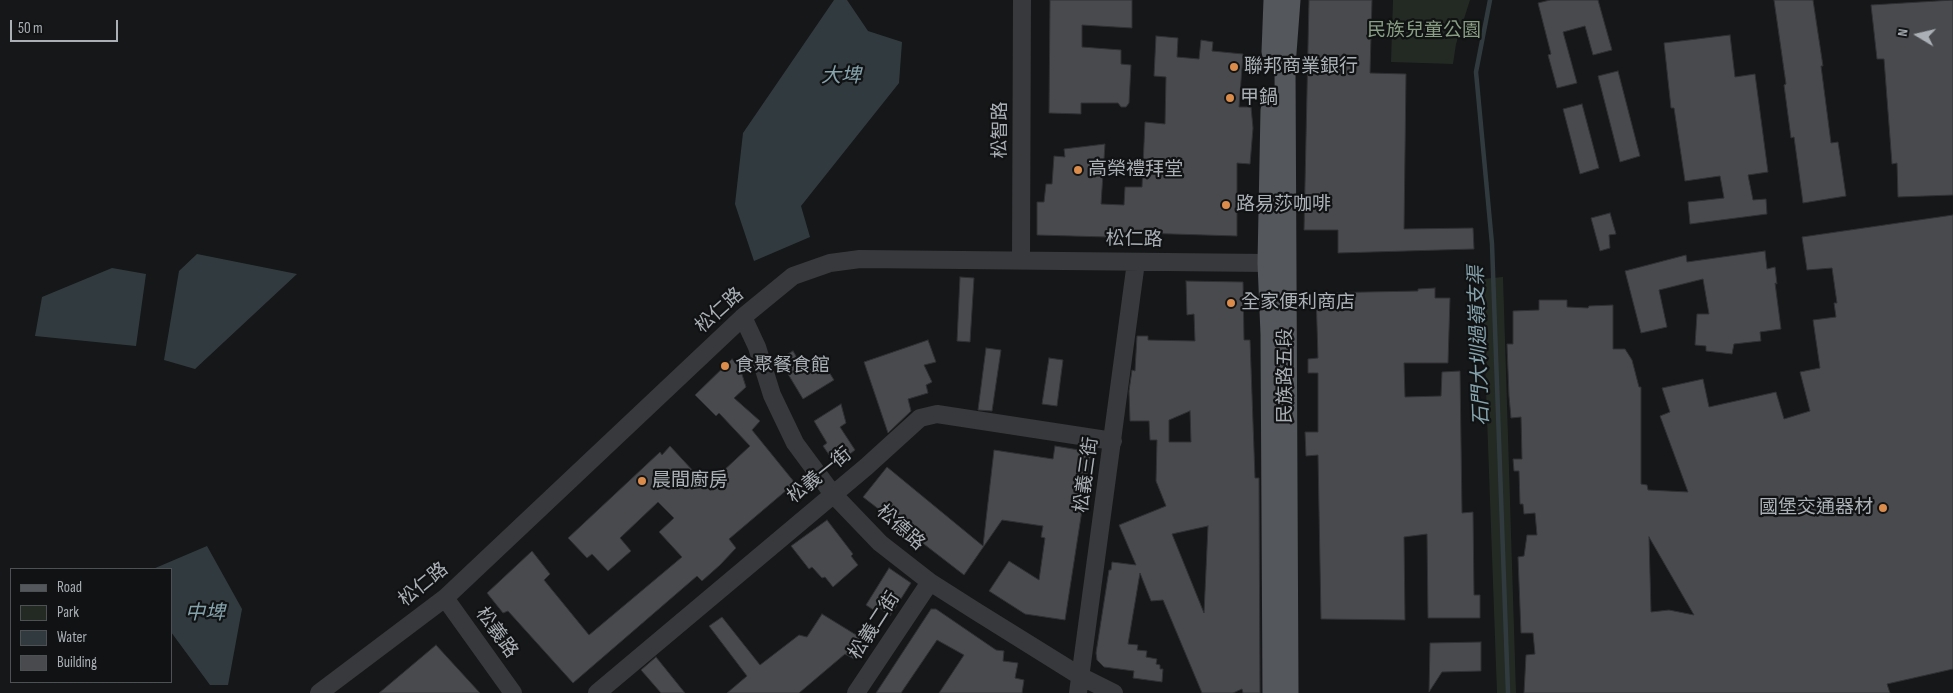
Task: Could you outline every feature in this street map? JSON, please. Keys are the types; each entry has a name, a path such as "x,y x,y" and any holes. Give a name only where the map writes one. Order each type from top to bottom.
{"main road":[{"name":"民族路五段","path":"1272,693 1271,334 1268,263 1274,0"},
{"name":"民族路五段","path":"1288,693 1285,66 1290,0"}],"street":[{"name":"松智路","path":"1022,0 1022,259"},
{"name":"松仁路","path":"319,693 445,598 744,317 793,276 830,263 860,260 1022,259 1268,263"},
{"name":"松義三街","path":"1079,684 1136,262"},
{"name":"松德路","path":"744,317 757,347 772,395 795,443 832,493 880,543 930,582 1079,684 1114,693"},
{"name":"松義一街","path":"597,693 920,418 937,414 1113,441"},
{"name":"松義二街","path":"856,693 930,582"},
{"name":"松義路","path":"445,598 513,693"}],"green space":[{"name":"民族兒童公園","path":"1393,0 1470,0 1456,44 1453,64 1391,62"},
{"path":"1503,277 1516,693 1497,693 1482,279"}],"water":[{"name":"大埤","path":"834,0 847,0 868,31 902,42 899,83 801,206 810,237 754,261 735,204 743,133"},
{"path":"197,254 297,274 195,369 164,360 179,271"},
{"path":"112,268 146,274 136,346 35,336 42,297"},
{"name":"中埤","path":"207,546 242,609 228,685 210,685 172,633 172,568 155,568"}],"building":[{"path":"1050,0 1132,0 1132,28 1082,25 1082,47 1121,50 1121,64 1131,65 1129,103 1126,107 1121,107 1118,103 1081,103 1081,114 1049,113"},
{"path":"1309,0 1372,0 1370,73 1406,74 1404,229 1473,228 1474,249 1338,253 1338,230 1304,230"},
{"path":"1550,0 1598,0 1612,50 1593,55 1585,26 1563,32 1577,83 1557,88 1548,55 1551,54 1538,3"},
{"path":"1774,0 1813,0 1823,66 1821,66 1831,143 1838,142 1846,196 1803,203 1794,137 1791,138 1784,85 1786,84"},
{"path":"1953,0 1953,195 1898,197 1897,163 1892,164 1884,59 1877,59 1871,5"},
{"path":"1730,35 1735,77 1755,74 1768,172 1748,175 1753,200 1766,199 1767,214 1690,224 1688,202 1724,198 1720,176 1685,181 1674,108 1671,108 1664,43"},
{"path":"1156,36 1178,38 1177,57 1199,59 1201,40 1213,42 1212,51 1243,54 1239,107 1251,107 1253,128 1250,164 1237,163 1237,236 1108,232 1107,237 1037,235 1037,202 1044,202 1046,184 1052,184 1054,156 1065,157 1064,149 1105,144 1101,204 1124,205 1125,187 1142,187 1145,122 1165,124 1166,77 1154,76"},
{"path":"1618,71 1640,156 1620,162 1598,76"},
{"path":"1582,104 1599,168 1580,174 1563,109"},
{"path":"1610,213 1616,234 1609,235 1610,248 1600,251 1591,218"},
{"path":"1953,215 1953,669 1887,684 1890,693 1524,693 1526,655 1535,654 1533,633 1521,633 1518,557 1524,556 1527,535 1537,535 1535,513 1524,514 1523,504 1520,504 1519,471 1514,471 1513,459 1522,459 1521,417 1511,418 1509,396 1507,344 1513,344 1513,311 1539,310 1539,300 1567,300 1567,307 1588,308 1589,306 1613,305 1613,349 1625,349 1632,360 1639,387 1641,387 1641,484 1647,485 1648,490 1688,492 1660,416 1670,412 1662,388 1703,379 1709,407 1776,392 1784,419 1810,411 1800,372 1820,368 1813,320 1836,317 1834,303 1837,303 1832,268 1807,270 1802,237","holes":["1649,537 1694,615 1669,610 1651,612"]},
{"path":"1765,251 1767,269 1775,267 1777,284 1775,283 1781,329 1760,332 1761,341 1734,344 1732,354 1706,351 1706,346 1695,345 1697,314 1709,314 1703,279 1659,290 1667,327 1641,333 1625,271 1686,255 1687,262"},
{"path":"960,277 974,278 970,342 957,341"},
{"path":"1186,281 1243,282 1244,340 1250,340 1255,478 1259,478 1260,693 1243,693 1242,689 1233,693 1202,693 1163,600 1151,601 1140,573 1128,644 1138,645 1137,650 1147,651 1146,657 1157,659 1156,664 1160,665 1160,669 1163,669 1162,682 1133,678 1134,671 1104,667 1097,660 1096,653 1109,570 1111,570 1112,562 1136,565 1119,525 1166,506 1156,481 1157,440 1150,440 1149,421 1130,421 1129,391 1132,370 1135,371 1137,336 1148,336 1148,340 1195,341 1194,314 1187,315","holes":["1190,411 1191,442 1169,442 1169,420","1208,526 1206,570 1204,613 1172,534"]},
{"path":"1435,288 1435,298 1450,298 1448,363 1404,363 1405,397 1441,396 1442,372 1460,371 1462,513 1473,512 1474,595 1480,595 1480,618 1428,618 1427,534 1404,537 1405,620 1321,619 1318,455 1306,456 1305,432 1318,432 1318,373 1308,373 1308,359 1318,358 1316,293 1418,291 1418,289"},
{"path":"928,340 936,362 924,365 932,382 926,385 928,393 908,399 911,411 888,433 864,362"},
{"path":"986,348 1001,350 992,411 978,410"},
{"path":"793,351 805,371 822,361 834,380 803,399 779,359"},
{"path":"1049,358 1063,360 1057,406 1042,404"},
{"path":"732,359 740,368 746,387 734,398 760,421 752,430 795,483 729,539 736,548 720,565 702,581 697,576 573,683 508,611 503,613 487,593 532,551 550,574 544,580 589,635 682,557 659,532 674,518 658,502 620,538 631,551 608,571 592,554 587,558 568,538 660,452 662,455 670,446 707,486 750,446 719,413 716,416 695,395"},
{"path":"841,404 846,423 840,427 855,450 836,465 823,446 827,443 814,421"},
{"path":"1055,446 1091,452 1065,620 1025,614 989,591 1009,561 1039,580 1045,538 1041,537 1043,526 1002,520 964,575 863,497 887,467 983,546 994,450 1053,459"},
{"path":"827,520 853,554 851,556 858,565 833,587 825,577 822,578 812,567 809,569 791,546"},
{"path":"889,568 911,583 890,616 878,607 875,611 866,605"},
{"path":"931,609 936,609 996,650 1004,651 1003,661 1018,663 1015,678 1024,680 1022,693 939,693 964,655 937,640 901,693 876,693"},
{"path":"822,614 866,641 854,659 845,654 799,693 727,693 747,676 709,626 722,617 760,665 799,635 807,637"},
{"path":"1481,642 1481,671 1442,672 1429,692 1430,643"},
{"path":"436,645 480,693 379,693"},
{"path":"656,657 685,693 661,693 641,670"}],"waterway":[{"name":"石門大圳過嶺支渠","path":"1490,0 1476,72 1492,244 1508,693"}],"place":[{"name":"聯邦商業銀行","path":"1234,67"},
{"name":"甲鍋","path":"1230,98"},
{"name":"高榮禮拜堂","path":"1078,170"},
{"name":"路易莎咖啡","path":"1226,205"},
{"name":"全家便利商店","path":"1231,303"},
{"name":"食聚餐食館","path":"725,366"},
{"name":"晨間廚房","path":"642,481"},
{"name":"國堡交通器材","path":"1883,508"}]}
